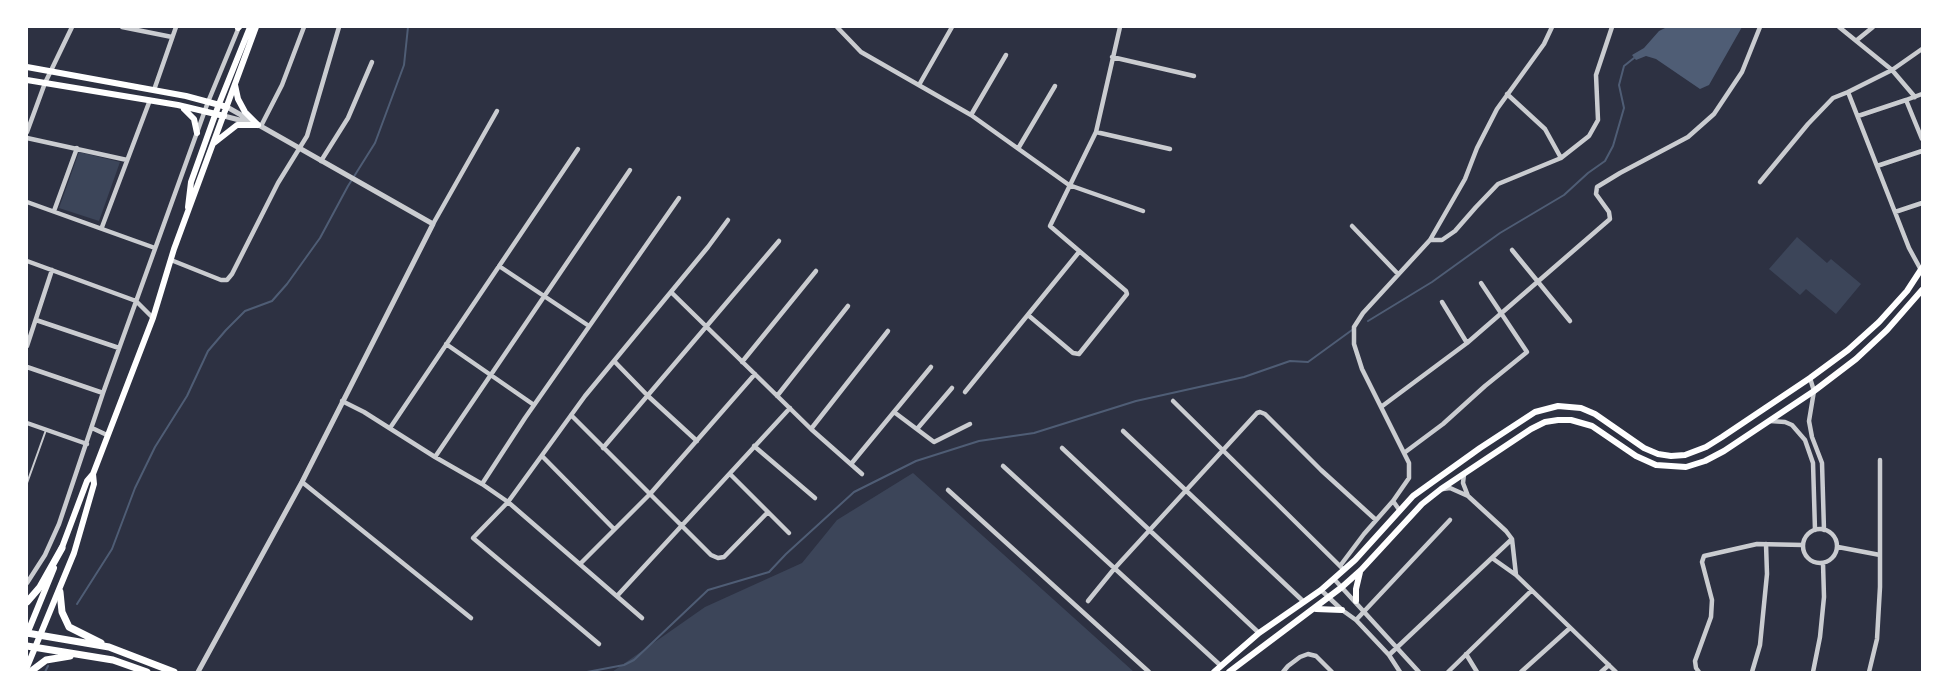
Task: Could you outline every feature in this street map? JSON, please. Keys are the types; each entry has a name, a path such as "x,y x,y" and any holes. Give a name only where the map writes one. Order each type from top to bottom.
{"main road":[{"path":"187,215 191,182 250,27"},
{"path":"109,647 27,634 87,481 93,474 153,318 171,260 256,27"},
{"path":"27,67 154,90 227,107"},
{"path":"27,80 178,105 224,116"},
{"path":"235,83 238,99 245,112 259,126"},
{"path":"178,105 194,118 197,133"},
{"path":"212,145 237,125 259,126"},
{"path":"1214,672 1259,633 1334,579 1342,568 1374,542 1413,496 1429,483 1535,412 1547,408 1569,406 1581,408 1595,414 1644,448 1658,454 1685,455 1706,447 1722,437 1848,350 1879,322 1906,291 1921,269"},
{"path":"1229,672 1342,587 1361,570 1422,504 1531,429 1545,422 1571,420 1592,426 1636,456 1656,465 1671,468 1686,467 1706,461 1770,422 1856,359 1919,300 1922,290"},
{"path":"27,667 60,592 74,553 94,484 93,474"},
{"path":"1387,543 1390,532 1402,518 1400,511"},
{"path":"27,602 62,548"},
{"path":"1356,601 1356,589 1361,570"},
{"path":"60,592 62,612 69,627 109,647 174,672"},
{"path":"1315,609 1342,610"},
{"path":"27,646 113,660 147,672"},
{"path":"30,672 46,660 61,656 91,656"}],"street":[{"path":"27,132 45,84 72,27"},
{"path":"122,27 172,37"},
{"path":"154,90 176,27"},
{"path":"28,580 45,555 59,524 103,393 208,102 239,27"},
{"path":"259,126 282,85 304,27"},
{"path":"171,260 221,280 227,280 232,274 278,183 307,136 339,27"},
{"path":"837,27 861,52 971,114 1069,185 1143,211"},
{"path":"919,85 952,27"},
{"path":"1028,315 1073,353 1079,354 1127,294 1050,226 1096,132 1120,27"},
{"path":"1173,401 1342,568 1409,478 1409,463 1362,369 1354,344 1354,327 1363,313 1431,240 1465,179 1477,147 1497,109 1544,44 1552,27"},
{"path":"1431,240 1442,240 1455,231 1498,184 1561,159 1588,136 1598,120 1596,75 1612,27"},
{"path":"1381,407 1467,344 1610,219 1609,212 1596,194 1598,187 1688,137 1714,114 1742,72 1760,27"},
{"path":"1839,27 1892,70 1916,97"},
{"path":"1857,40 1873,27"},
{"path":"1760,182 1808,124 1833,98 1848,93 1892,70 1922,49"},
{"path":"971,114 1006,55"},
{"path":"1112,57 1194,76"},
{"path":"321,162 348,118 372,62"},
{"path":"1019,147 1055,86"},
{"path":"1848,93 1909,248 1921,269"},
{"path":"1508,94 1545,129 1561,159"},
{"path":"1858,116 1922,94"},
{"path":"102,228 150,100"},
{"path":"1906,100 1922,139"},
{"path":"227,107 433,224"},
{"path":"198,672 302,482 341,401 433,224 497,111"},
{"path":"224,116 259,126"},
{"path":"1096,132 1170,149"},
{"path":"27,138 128,160"},
{"path":"54,212 77,148"},
{"path":"390,428 578,149"},
{"path":"1877,166 1922,151"},
{"path":"435,457 630,170"},
{"path":"482,484 534,405 679,198"},
{"path":"27,202 156,248"},
{"path":"1895,212 1922,203"},
{"path":"599,644 474,538 508,502 571,415 728,220"},
{"path":"1352,226 1398,274"},
{"path":"603,448 779,240"},
{"path":"1512,250 1570,321"},
{"path":"965,392 1079,252"},
{"path":"27,261 136,301 153,318"},
{"path":"499,266 589,326"},
{"path":"27,346 52,270"},
{"path":"742,362 816,271"},
{"path":"1404,453 1443,424 1527,352 1481,283"},
{"path":"671,292 777,396 862,474"},
{"path":"1442,302 1467,344"},
{"path":"777,396 848,306"},
{"path":"36,320 119,348"},
{"path":"812,429 888,331"},
{"path":"446,344 534,405"},
{"path":"614,361 697,441"},
{"path":"27,367 103,393"},
{"path":"851,464 931,367"},
{"path":"580,564 650,494 755,374"},
{"path":"1810,378 1814,391 1809,421 1812,437 1822,463 1824,530"},
{"path":"917,429 952,388"},
{"path":"341,401 390,428 508,502 642,618"},
{"path":"617,596 790,408"},
{"path":"894,412 934,442 970,424"},
{"path":"1088,601 1114,569 1260,412 1376,520"},
{"path":"571,415 711,555 718,558 724,557 768,512"},
{"path":"1770,422 1785,422 1792,425 1805,440 1812,463 1815,530"},
{"path":"27,423 87,444"},
{"path":"92,428 107,435"},
{"path":"1123,431 1304,602"},
{"path":"1805,440 1812,437"},
{"path":"754,446 815,498"},
{"path":"1062,448 1259,633"},
{"path":"542,456 614,529"},
{"path":"1869,672 1877,639 1880,460"},
{"path":"1003,466 1220,665"},
{"path":"730,474 789,533"},
{"path":"1464,474 1463,483 1468,496"},
{"path":"302,482 471,618"},
{"path":"1441,489 1450,488 1468,496 1512,539 1516,574"},
{"path":"948,490 1149,672"},
{"path":"1393,501 1400,511"},
{"path":"1356,620 1450,520"},
{"path":"1815,530 1824,530 1836,538 1838,547 1835,556 1828,562 1811,561 1805,554 1803,545 1806,537 1815,530"},
{"path":"1389,655 1512,539"},
{"path":"1698,670 1695,661 1711,617 1712,600 1702,562 1704,556 1757,544 1803,545"},
{"path":"1752,672 1760,645 1767,574 1766,544"},
{"path":"1838,547 1880,555"},
{"path":"1492,558 1516,574 1616,672"},
{"path":"1813,672 1823,607 1823,563"},
{"path":"1334,579 1419,672"},
{"path":"1321,590 1356,620 1389,655 1400,672"},
{"path":"1448,672 1531,591"},
{"path":"1521,672 1570,628"},
{"path":"1283,672 1288,666 1308,654 1316,656 1332,672"},
{"path":"1466,654 1478,672"},
{"path":"1601,672 1609,665"}],"lane":[{"path":"27,483 46,429"}],"shaded area":[{"path":"1667,27 1742,27 1709,85 1700,89 1656,59 1646,56 1636,60 1632,55 1644,48 1659,31"},
{"path":"79,152 120,162 99,221 59,208"},
{"path":"1797,237 1827,263 1831,259 1861,284 1836,314 1806,289 1800,295 1769,269"},
{"path":"913,473 1134,672 612,672 705,607 802,563 837,520"}],"waterway":[{"path":"77,604 112,549 135,488 155,447 187,396 208,351 245,311 272,301 287,284 320,238 348,186 375,143 404,65 408,27"},
{"path":"1368,321 1432,282 1500,233 1564,195 1605,161 1613,146 1624,108 1619,85 1624,66 1634,58"},
{"path":"587,672 624,665 634,660 708,590 769,572 854,492 916,461 979,441 1034,433 1136,401 1244,377 1290,361 1308,362 1352,330"},
{"path":"45,672 48,666"}]}
